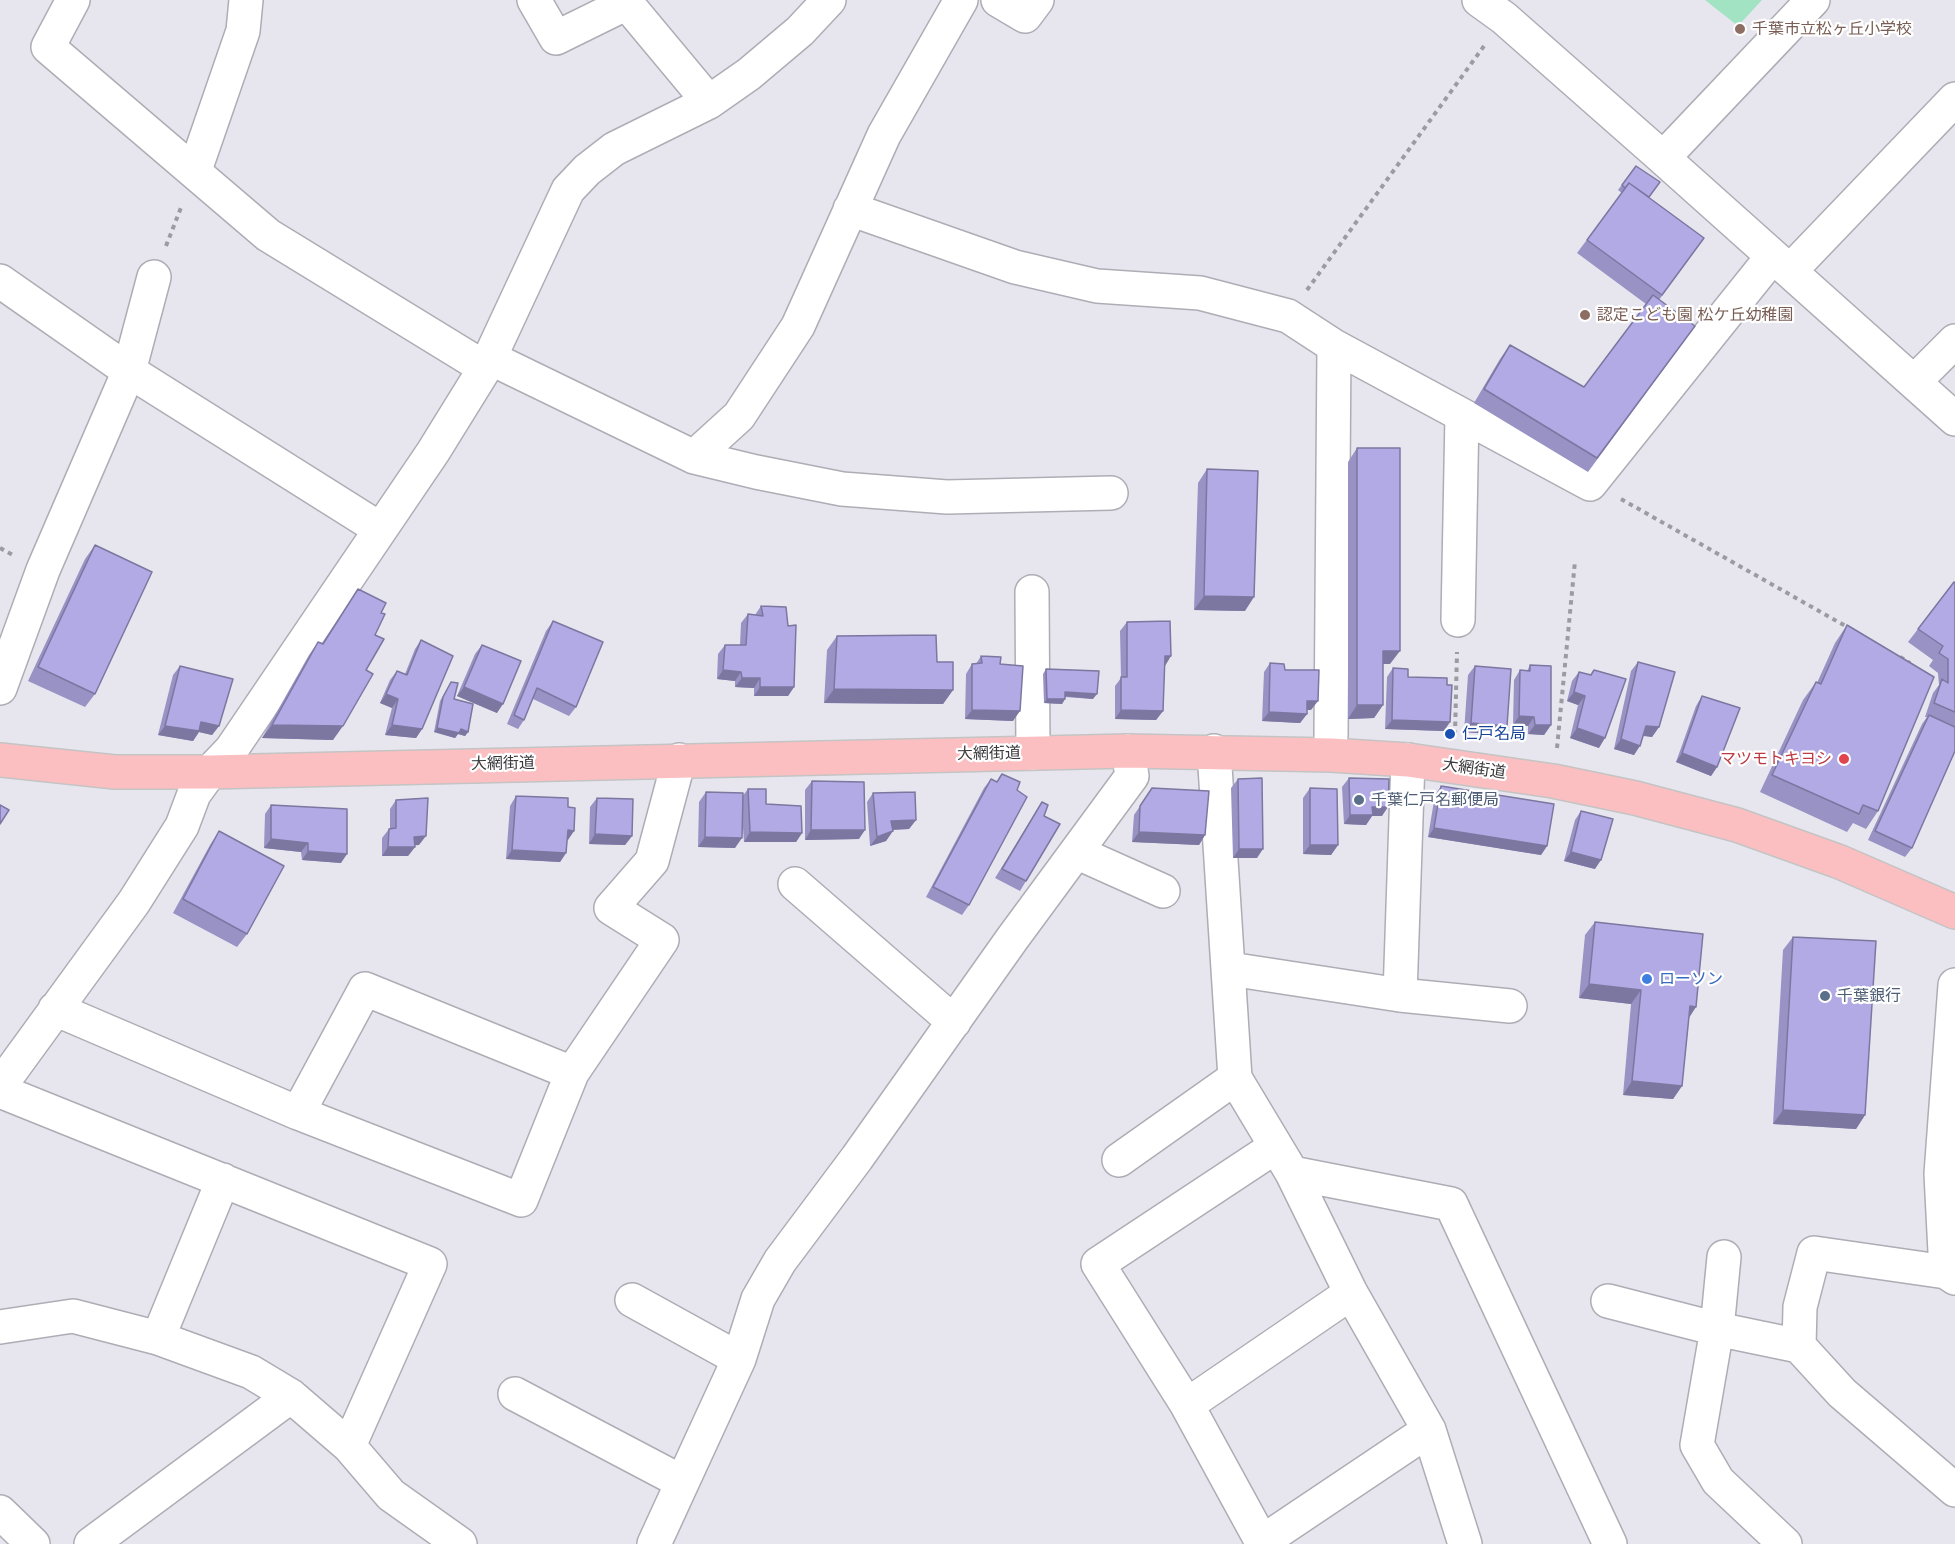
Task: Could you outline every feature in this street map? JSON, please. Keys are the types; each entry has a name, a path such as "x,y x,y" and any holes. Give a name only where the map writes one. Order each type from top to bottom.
{"main road":[{"name":"大網街道","path":"0,760 115,772 210,772 1128,751 1214,751 1408,760 1552,781 1635,798 1737,825 1840,862 1955,912"}],"street":[{"path":"73,0 48,47 195,170 268,235 488,363 694,457 842,489 947,497 1111,493"},
{"path":"195,170 243,31 246,0"},
{"path":"534,0 556,38 625,2 709,102"},
{"path":"0,1086 134,902 182,826 194,794 210,772 231,750 433,453 488,363 568,190 587,170 614,149 709,102 749,74 800,31 829,0"},
{"path":"694,457 739,417 798,326 884,135 962,0"},
{"path":"998,0 1025,16 1037,0"},
{"path":"1664,158 1813,0"},
{"path":"1492,9 1664,158 1955,419"},
{"path":"850,208 1015,267 1097,286 1200,293 1288,316 1334,346 1590,484 1781,264 1955,99"},
{"path":"0,688 43,570 129,371 154,277"},
{"path":"0,281 129,371 380,529"},
{"path":"1914,382 1955,341"},
{"path":"1331,736 1334,346"},
{"path":"1458,620 1462,415"},
{"path":"1032,592 1033,753"},
{"path":"655,1543 739,1359 758,1299 780,1261 857,1158 1132,776 1128,751"},
{"path":"1214,751 1230,969 1235,1078 1292,1173 1351,1293 1429,1430 1465,1544"},
{"path":"55,1009 298,1113 521,1200 572,1073 662,940 611,908 652,861 679,760"},
{"path":"1400,995 1408,760"},
{"path":"1076,852 1164,891"},
{"path":"795,884 954,1022"},
{"path":"1230,969 1400,995 1510,1006"},
{"path":"1799,1346 1800,1308 1814,1253 1951,1275 1941,1174 1955,985"},
{"path":"298,1113 365,989 572,1073"},
{"path":"1119,1160 1235,1078"},
{"path":"0,1091 430,1264 348,1446"},
{"path":"1275,1147 1098,1264 1186,1405 1262,1543 1429,1430"},
{"path":"1292,1173 1451,1204 1610,1544"},
{"path":"158,1338 224,1180"},
{"path":"1724,1257 1717,1329 1697,1445 1718,1481 1785,1544"},
{"path":"1186,1405 1351,1293"},
{"path":"632,1300 739,1359"},
{"path":"1608,1301 1717,1329 1799,1346 1842,1393 1955,1490"},
{"path":"0,1327 73,1316 158,1338 251,1372 291,1396 348,1446 391,1495 460,1544"},
{"path":"515,1394 682,1482"},
{"path":"91,1544 291,1396"},
{"path":"0,1512 33,1544"}],"path":[{"path":"1288,316 1492,9"},
{"path":"154,277 195,170"},
{"path":"1590,484 1648,512 1860,634"},
{"path":"1552,781 1575,561"},
{"path":"1454,765 1458,620"},
{"path":"1890,651 1910,663"}],"green space":[{"path":"1705,0 1762,0 1738,26"}],"building":[{"path":"1636,166 1660,182 1649,197 1629,183 1625,188 1622,185"},
{"path":"1629,183 1704,238 1662,295 1587,240"},
{"path":"1653,295 1695,326 1597,458 1484,389 1510,345 1584,387"},
{"path":"1357,448 1400,448 1400,651 1383,651 1383,705 1357,705"},
{"path":"1207,469 1258,471 1254,597 1204,596"},
{"path":"95,545 152,572 95,694 38,667"},
{"path":"1954,582 1955,712 1934,703 1942,679 1948,683 1948,659 1939,653 1943,646 1918,629"},
{"path":"358,589 386,603 381,613 385,614 375,635 384,639 366,670 373,674 343,726 272,725 318,642 323,644"},
{"path":"761,606 786,607 788,626 796,625 794,687 760,687 760,678 742,678 741,672 723,670 725,645 746,645 748,614 763,616"},
{"path":"553,621 603,642 576,707 537,688 524,720 514,715"},
{"path":"1170,621 1171,656 1165,656 1163,711 1121,710 1121,677 1127,677 1127,622"},
{"path":"1847,625 1934,677 1878,811 1863,805 1859,814 1772,775 1816,682 1821,684"},
{"path":"936,635 937,662 953,662 953,690 834,689 837,636"},
{"path":"421,640 453,656 422,729 392,725 398,699 386,694 397,671 407,675"},
{"path":"482,645 521,661 503,704 464,687"},
{"path":"981,656 1001,657 1000,664 1023,666 1020,711 972,710 972,664 982,663"},
{"path":"1638,662 1675,672 1659,727 1646,726 1640,746 1621,739"},
{"path":"1270,663 1284,664 1285,670 1319,670 1318,701 1307,701 1307,714 1269,712"},
{"path":"1530,665 1551,666 1551,725 1535,725 1534,717 1519,716 1520,670 1530,671"},
{"path":"180,666 233,679 219,726 201,722 199,731 165,726"},
{"path":"1475,666 1511,669 1507,726 1471,723"},
{"path":"1393,668 1408,669 1408,677 1447,678 1447,685 1452,685 1450,722 1392,720"},
{"path":"1046,669 1099,671 1097,694 1065,692 1065,699 1047,699"},
{"path":"1594,670 1626,679 1605,738 1577,728 1585,696 1574,692 1579,672 1591,675"},
{"path":"451,682 458,683 454,699 473,704 468,732 461,729 459,733 437,728 443,697"},
{"path":"1702,696 1740,708 1717,767 1682,753"},
{"path":"1929,715 1955,727 1955,751 1912,848 1875,831"},
{"path":"1002,774 1020,782 1017,790 1027,797 969,905 933,887 991,779 997,782"},
{"path":"1262,778 1263,849 1239,849 1238,779"},
{"path":"1349,778 1389,779 1388,807 1372,807 1373,815 1350,815"},
{"path":"812,781 864,782 865,830 811,830"},
{"path":"1441,786 1554,804 1547,846 1434,828"},
{"path":"1152,788 1209,791 1205,835 1139,832 1140,806"},
{"path":"1310,788 1337,789 1338,845 1310,845"},
{"path":"748,789 766,789 766,804 801,806 802,833 750,832"},
{"path":"706,792 743,793 742,838 705,837"},
{"path":"915,792 916,820 891,821 893,831 877,837 873,793"},
{"path":"516,796 568,798 568,807 575,808 574,831 568,830 566,853 512,850"},
{"path":"428,798 426,836 414,837 415,847 388,847 389,829 396,828 396,800"},
{"path":"597,798 633,799 632,836 595,834"},
{"path":"1042,802 1048,805 1044,816 1060,824 1026,881 1002,869"},
{"path":"0,805 9,810 0,824"},
{"path":"271,805 347,809 347,854 308,851 308,843 271,839"},
{"path":"1581,811 1613,819 1601,860 1571,852"},
{"path":"219,831 284,866 247,934 183,899"},
{"path":"1595,922 1703,934 1696,1007 1690,1006 1682,1086 1632,1081 1641,990 1589,984"},
{"path":"1793,937 1876,941 1865,1115 1783,1110"}],"place":[{"name":"千葉市立松ヶ丘小学校","path":"1740,29"},
{"name":"認定こども園 松ケ丘幼稚園","path":"1585,315"},
{"name":"仁戸名局","path":"1450,734"},
{"name":"マツモトキヨシ","path":"1844,759"},
{"name":"千葉仁戸名郵便局","path":"1359,800"},
{"name":"ローソン","path":"1647,979"},
{"name":"千葉銀行","path":"1825,996"}]}
